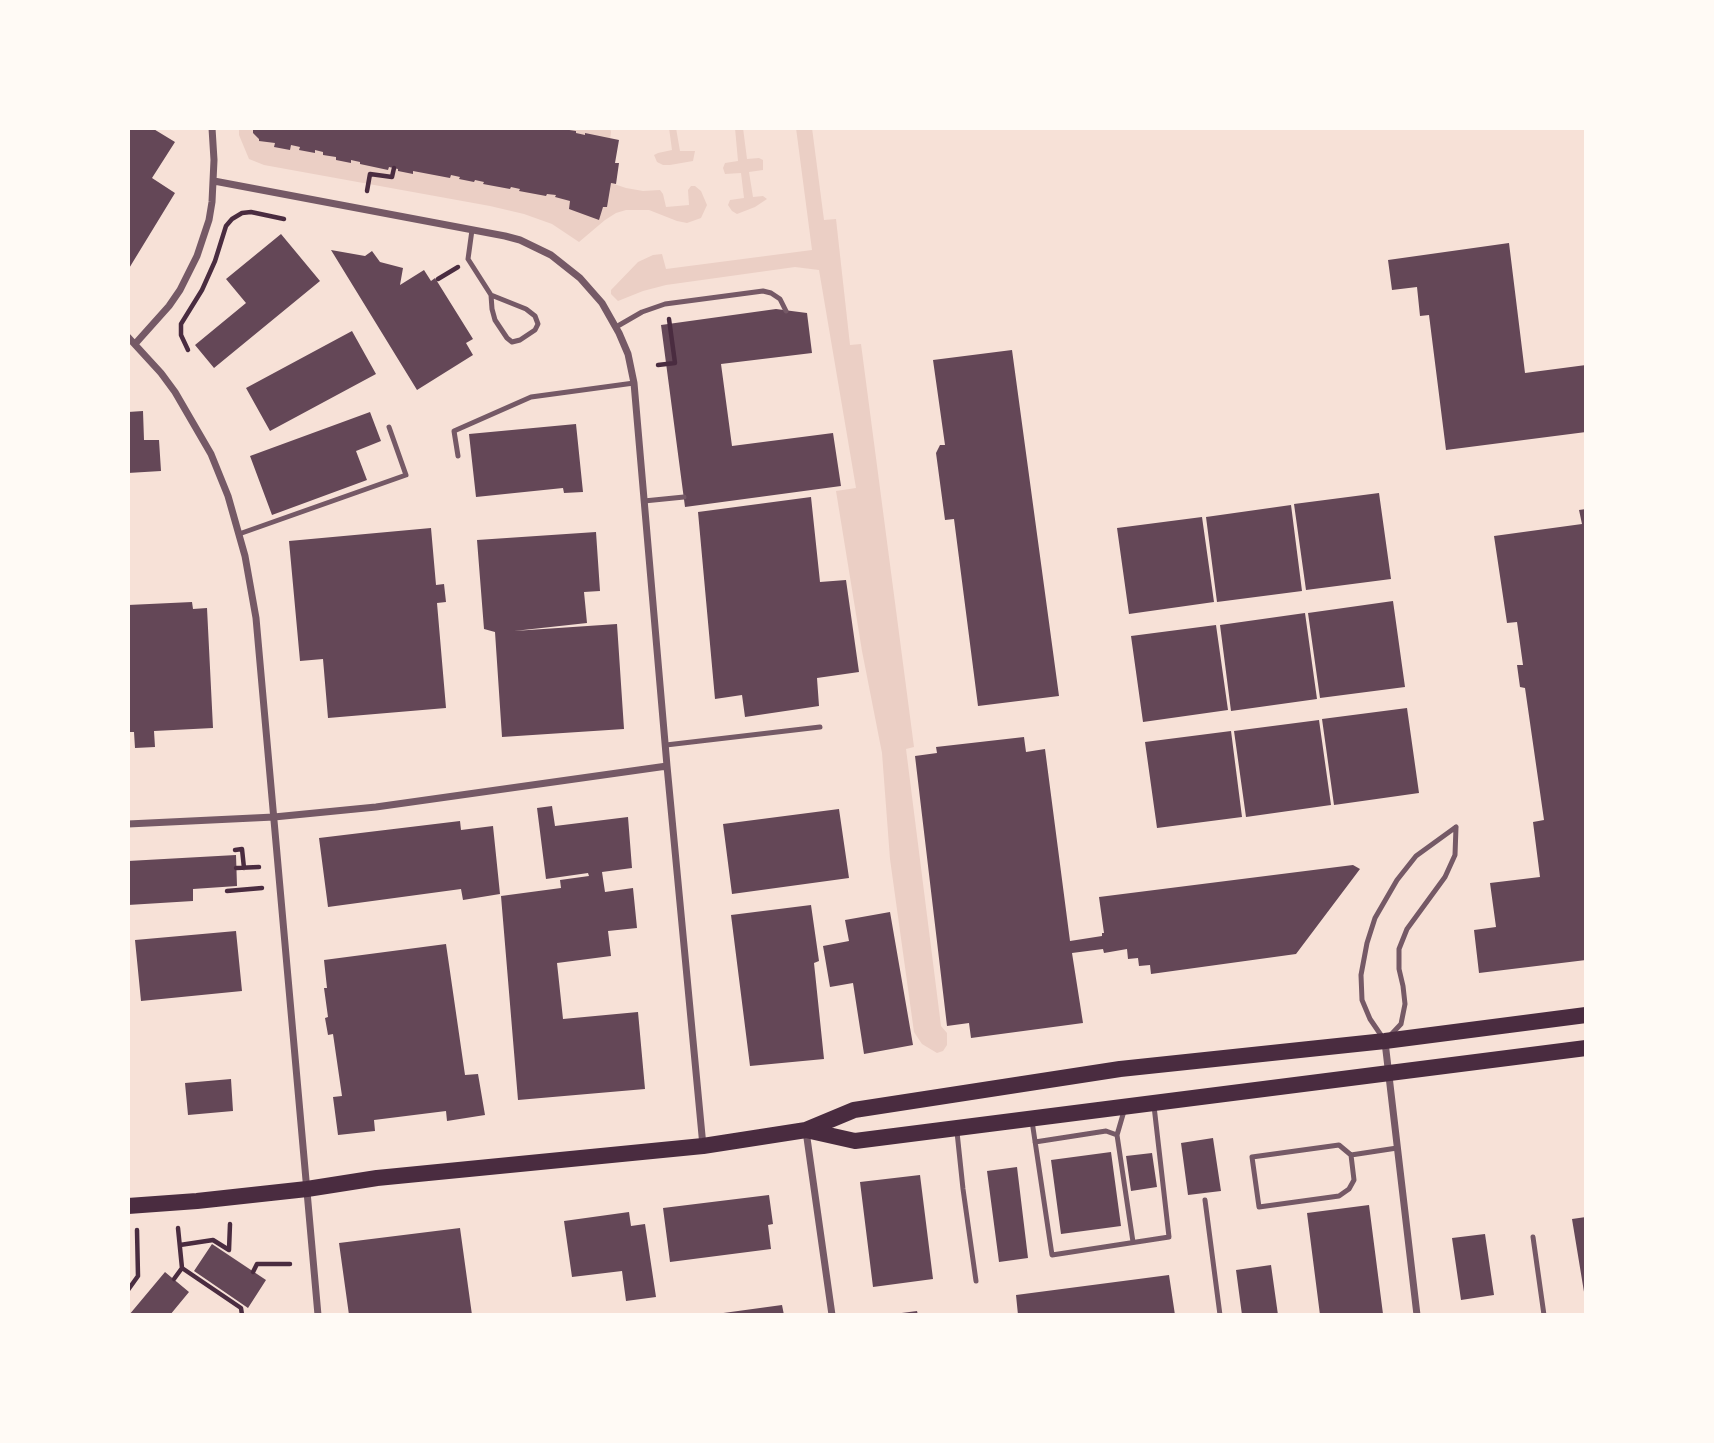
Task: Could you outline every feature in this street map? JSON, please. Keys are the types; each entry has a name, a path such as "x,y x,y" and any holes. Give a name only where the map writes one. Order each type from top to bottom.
{"main road":[{"path":"128,1206 197,1201 377,1178 703,1146 806,1130 854,1110 1120,1069 1385,1041 1586,1015"},
{"path":"806,1130 855,1141 1586,1048"}],"street":[{"path":"135,344 169,306 197,256 209,220 214,181 212,128"},
{"path":"214,181 520,240 551,255 580,278 602,303 616,327 628,354 634,383 703,1146"},
{"path":"128,337 175,392 211,454 228,496 245,556 256,618 316,1315"},
{"path":"128,824 274,817 376,807 667,766"},
{"path":"1385,1041 1417,1315"},
{"path":"806,1130 832,1315"}],"lane":[{"path":"472,230 468,260 491,295 495,320 512,342 535,330 538,324 535,316 526,309 491,295"},
{"path":"616,327 642,312 665,304 763,291 780,299 786,311"},
{"path":"458,456 454,431 531,397 634,383"},
{"path":"239,534 406,475 389,427"},
{"path":"644,501 684,497"},
{"path":"666,745 820,727"},
{"path":"1456,827 1455,855 1446,877 1407,929 1399,949 1399,970 1405,1004 1401,1024 1385,1041 1370,1019 1362,1000 1361,975 1375,918 1397,880 1416,856 1456,827"},
{"path":"1032,1119 1052,1255 1169,1237 1153,1103"},
{"path":"1125,1106 1117,1135 1133,1242"},
{"path":"956,1129 976,1280"},
{"path":"1035,1142 1106,1131 1117,1135"},
{"path":"1351,1155 1354,1180 1349,1189 1339,1196 1259,1207 1252,1157 1339,1145 1351,1155 1397,1148"},
{"path":"1205,1200 1220,1315"},
{"path":"1532,1237 1544,1315"}],"path":[{"path":"368,191 370,174 392,177 394,168"},
{"path":"188,350 181,335 181,324 202,290 226,226 232,219 248,212 284,219"},
{"path":"438,279 468,260"},
{"path":"658,365 675,362 669,319"},
{"path":"235,850 243,849 244,868"},
{"path":"236,868 259,867"},
{"path":"227,891 262,888"},
{"path":"180,1245 213,1240 229,1250 230,1224"},
{"path":"174,1279 182,1268 178,1228"},
{"path":"128,1290 138,1276 136,1230"},
{"path":"253,1272 257,1265 290,1264"},
{"path":"182,1268 241,1308 242,1315"}],"shaded area":[{"path":"239,128 610,128 602,201 611,183 643,191 660,190 666,207 689,205 688,190 695,186 701,191 707,205 701,218 687,223 649,210 626,210 605,220 579,242 552,224 524,214 264,165 249,159 239,135"},
{"path":"669,128 676,128 680,151 695,151 693,161 670,165 657,162 654,155 672,150"},
{"path":"735,128 743,128 747,159 763,160 763,170 749,172 753,197 763,196 767,199 737,214 728,205 730,200 744,198 741,173 725,174 723,168 725,163 738,161"},
{"path":"796,128 812,128 824,220 836,219 850,345 861,344 914,747 906,749 941,1026 947,1033 947,1045 943,1051 937,1053 922,1044 914,1032 890,859 882,753 836,491 856,488 819,270 795,267 666,285 618,301 611,294 611,290 638,262 653,255 662,254 666,269 812,250"}],"building":[{"path":"128,128 152,128 175,142 152,178 175,193 128,270"},
{"path":"253,128 556,128 619,140 615,163 619,163 616,184 611,183 607,207 603,207 599,220 569,209 570,201 555,197 556,195 519,191 520,189 483,184 484,182 459,179 460,177 451,175 450,178 413,171 413,174 389,167 388,170 351,160 351,163 336,160 336,157 323,155 323,152 299,150 300,147 291,145 290,150 274,147 275,143 259,141"},
{"path":"281,234 320,281 214,368 195,345 246,303 226,279"},
{"path":"1509,243 1525,373 1586,365 1586,432 1446,450 1429,315 1420,316 1417,287 1392,290 1388,260"},
{"path":"331,250 365,256 372,251 380,262 403,268 400,285 424,270 431,281 435,278 473,339 466,343 473,355 417,390"},
{"path":"776,309 807,313 812,353 721,364 732,446 833,433 841,486 685,507 661,325"},
{"path":"352,331 376,374 270,431 246,388"},
{"path":"1012,350 1059,696 978,706 954,519 945,520 936,453 940,445 945,445 933,360"},
{"path":"143,411 144,440 159,440 161,471 128,473 128,412"},
{"path":"370,412 381,441 356,451 367,480 272,515 250,456"},
{"path":"576,424 583,492 564,493 563,488 476,497 469,434"},
{"path":"1379,493 1391,579 1306,590 1294,504"},
{"path":"811,497 820,582 846,580 859,672 817,678 819,706 745,717 742,695 715,699 698,512"},
{"path":"1291,505 1302,591 1217,602 1206,517"},
{"path":"1586,509 1586,960 1479,973 1474,930 1496,927 1490,883 1540,877 1533,822 1544,820 1525,688 1520,687 1517,665 1523,665 1517,622 1507,623 1494,536 1582,524 1579,510"},
{"path":"1202,517 1214,602 1129,614 1117,528"},
{"path":"431,528 436,585 444,584 446,602 437,603 446,708 328,718 323,659 300,661 289,541"},
{"path":"596,532 600,591 584,592 587,623 514,631 617,624 624,729 502,737 495,632 484,629 477,540"},
{"path":"1393,601 1405,687 1320,698 1308,613"},
{"path":"192,602 193,609 207,608 213,728 154,731 155,747 135,748 134,732 128,732 128,605"},
{"path":"1305,613 1317,699 1231,711 1220,625"},
{"path":"1216,625 1228,710 1143,722 1131,636"},
{"path":"1407,708 1419,793 1334,805 1322,719"},
{"path":"1319,720 1331,805 1246,817 1234,731"},
{"path":"1231,731 1242,817 1157,828 1145,742"},
{"path":"1024,737 1026,752 1045,749 1070,941 1102,936 1104,933 1099,897 1353,865 1360,869 1296,954 1151,974 1150,965 1139,966 1138,958 1128,959 1127,949 1104,953 1103,949 1072,953 1083,1023 971,1038 969,1023 947,1026 915,756 937,753 936,747"},
{"path":"552,806 555,826 628,817 632,868 602,872 605,892 633,888 637,928 608,931 611,956 557,963 563,1019 638,1012 645,1089 518,1100 501,896 561,888 560,880 589,876 588,873 546,879 537,808"},
{"path":"839,809 849,878 732,894 723,824"},
{"path":"460,821 461,830 493,826 500,894 463,900 461,889 328,907 319,838"},
{"path":"236,855 237,886 193,889 193,901 128,905 128,861"},
{"path":"811,905 819,961 814,963 824,1059 750,1066 731,915"},
{"path":"890,912 913,1045 864,1054 853,983 830,987 823,946 849,941 845,920"},
{"path":"236,931 242,991 141,1001 135,940"},
{"path":"446,944 465,1075 478,1074 485,1115 447,1121 446,1111 374,1120 375,1131 338,1135 333,1097 342,1096 333,1034 328,1035 325,1018 328,1017 324,960"},
{"path":"231,1079 233,1111 188,1115 185,1083"},
{"path":"1213,1138 1221,1191 1188,1195 1181,1143"},
{"path":"1111,1152 1121,1226 1061,1234 1051,1160"},
{"path":"1152,1153 1157,1187 1131,1191 1126,1156"},
{"path":"1017,1167 1028,1258 999,1262 987,1171"},
{"path":"920,1175 933,1279 873,1287 860,1182"},
{"path":"769,1195 773,1224 768,1225 771,1249 670,1262 663,1208"},
{"path":"1369,1205 1383,1314 1320,1315 1307,1213"},
{"path":"629,1212 631,1226 645,1224 656,1297 626,1301 622,1271 572,1277 564,1221"},
{"path":"1586,1217 1586,1298 1585,1298 1572,1219"},
{"path":"460,1228 472,1315 349,1315 339,1243"},
{"path":"1485,1234 1494,1295 1461,1300 1452,1238"},
{"path":"212,1244 266,1280 248,1308 194,1271"},
{"path":"1271,1265 1278,1315 1242,1315 1236,1270"},
{"path":"165,1272 189,1292 170,1315 129,1315"},
{"path":"1169,1275 1175,1315 1018,1315 1016,1295"},
{"path":"782,1305 784,1315 716,1315 716,1314"},
{"path":"917,1311 918,1315 894,1315 894,1314"}]}
